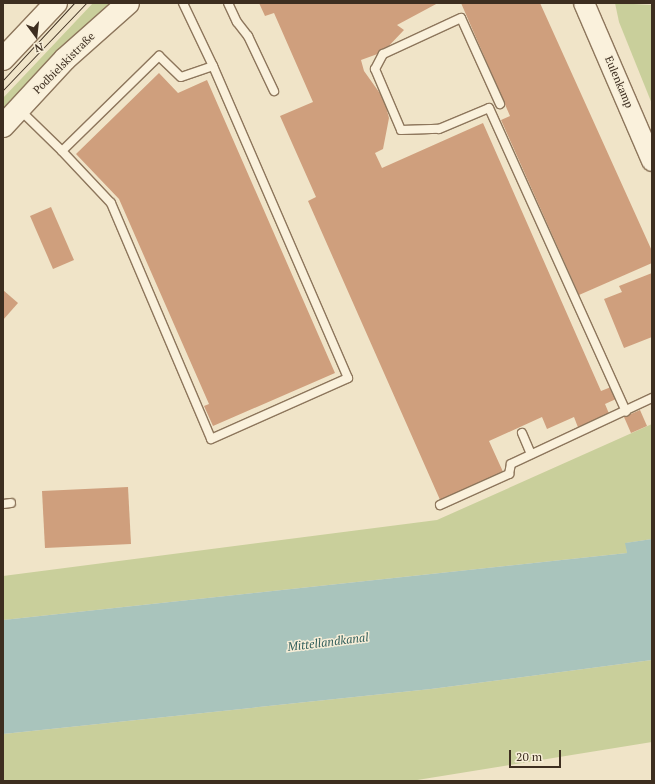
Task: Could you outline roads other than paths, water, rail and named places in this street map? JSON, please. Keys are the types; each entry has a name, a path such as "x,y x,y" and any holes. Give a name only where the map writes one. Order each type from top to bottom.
{"main road":[{"path":"3,59 56,3"},
{"name":"Podbielskistraße","path":"3,126 65,59 128,3"}],"street":[{"name":"Eulenkamp","path":"584,3 652,161"}],"lane":[{"path":"19,109 62,151 111,203 211,439 348,378 213,66 183,3"},
{"path":"228,3 237,22 248,36 274,91"},
{"path":"500,104 460,18 383,54 375,70 401,130 439,129 489,108 626,411"},
{"path":"62,151 159,56 181,77 213,66"},
{"path":"440,505 509,474 511,464 652,398"},
{"path":"522,433 531,454"}],"water":[{"name":"Mittellandkanal","path":"652,539 652,660 431,689 3,734 3,620 627,553 625,543"}],"tram line":[{"path":"3,80 74,3"},
{"path":"3,90 86,3"}]}
